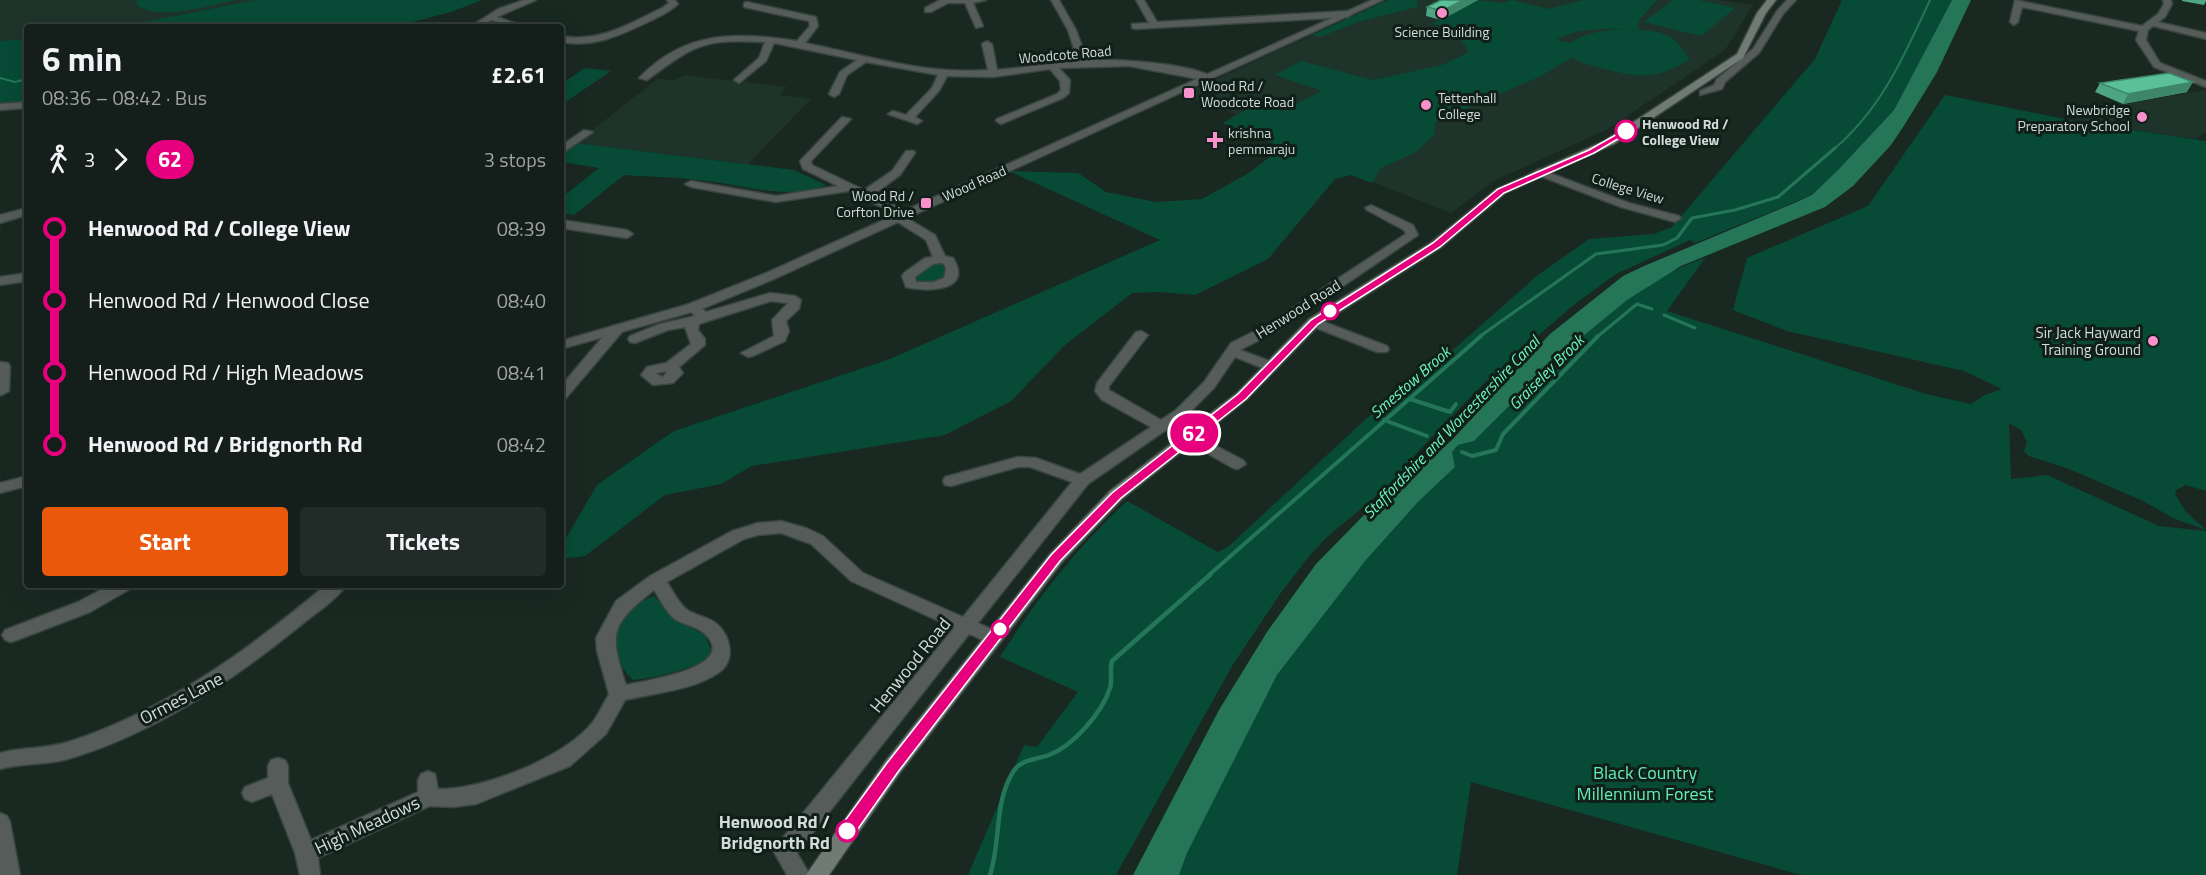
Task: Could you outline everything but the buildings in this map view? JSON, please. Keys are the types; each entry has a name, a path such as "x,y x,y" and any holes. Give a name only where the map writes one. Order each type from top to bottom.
{"main road":[{"name":"Henwood Road","path":"817,875 892,768 1056,558 1093,518 1142,473 1242,396 1314,322 1436,245 1501,191 1610,142 1705,89 1740,56 1749,42 1759,14 1772,0"}],"street":[{"path":"478,24 489,17 531,0"},
{"path":"564,40 575,43 599,39 665,10 674,4 671,0"},
{"path":"926,11 945,0 969,2 982,0"},
{"path":"1055,0 1072,30 1083,63"},
{"path":"1140,0 1154,24"},
{"name":"Wood Road","path":"564,344 617,328 697,315 770,276 1379,0"},
{"name":"Henwood Road","path":"1705,89 1720,81 1756,51 1780,13 1792,0"},
{"path":"2167,0 2168,4 2163,15 2148,26 2141,40 2157,65 2206,84"},
{"path":"969,2 979,26"},
{"path":"2014,22 2019,2 2206,36"},
{"path":"750,7 813,19 814,26 800,43"},
{"path":"1135,26 1348,14"},
{"path":"489,17 512,24"},
{"name":"Woodcote Road","path":"663,75 647,76 681,52 700,42 741,39 800,43 864,59 944,73 993,74 1083,63 1142,64 1209,78"},
{"path":"746,78 763,59 771,40"},
{"path":"987,44 993,74"},
{"path":"824,99 839,94 843,74 864,59"},
{"path":"1004,118 1060,96 1066,91 1065,80 1052,66"},
{"path":"893,114 914,119 936,89 944,73"},
{"path":"0,107 24,105"},
{"path":"847,123 805,161 807,167 865,195 900,216 931,238 940,259"},
{"path":"564,149 588,132"},
{"path":"865,195 896,173 912,151"},
{"name":"College View","path":"1539,172 1625,205 1675,218"},
{"path":"691,184 776,199 849,188"},
{"name":"Henwood Road","path":"799,875 785,852 1082,480 1181,413 1209,385 1231,351 1244,341 1272,328 1412,236 1409,228 1371,207"},
{"path":"0,219 24,212"},
{"path":"564,224 627,234"},
{"path":"0,281 24,277"},
{"path":"635,339 697,315 770,297 795,300 794,306 781,316 780,338 748,353"},
{"path":"671,366 698,345 698,339 691,330 697,315"},
{"path":"1314,322 1382,350"},
{"path":"564,391 617,328"},
{"path":"1140,343 1102,386 1102,391 1107,397 1161,426"},
{"name":"Henwood Road","path":"1231,351 1270,366"},
{"path":"0,366 3,366 2,391"},
{"path":"1189,437 1238,464"},
{"path":"963,481 1018,462 1031,462 1082,480"},
{"path":"0,488 24,482"},
{"path":"656,580 680,614 710,628 720,640 721,653 714,667 694,676 619,694 606,651 605,638 622,606 656,580 738,535 758,529 782,527 817,540 857,577 994,638"},
{"path":"11,635 36,618 84,607 119,588"},
{"name":"Ormes Lane","path":"0,761 66,751 185,699 275,639 334,588"},
{"name":"High Meadows","path":"252,793 278,775 308,863 428,789 453,798 476,795 563,760 599,728 619,694"},
{"path":"0,822 9,875"}],"shaded area":[{"path":"0,0 282,0 161,24 24,24 24,45 0,49"},
{"name":"Tettenhall College","path":"1388,0 1719,0 1753,5 1725,50 1608,129 1494,181 1451,213 1223,123 1236,114 1182,95"},
{"path":"1952,0 1971,0 1937,72 1891,145 1853,186 1825,207 1681,266 1627,300 1559,356 1474,441 1458,445 1452,452 1455,467 1418,502 1366,560 1277,675 1187,853 1179,875 1133,875 1219,710 1267,632 1316,564 1364,515 1451,441 1550,334 1623,276 1812,195 1894,110"},
{"path":"684,75 787,87 779,95 811,99 748,164 576,143 657,79 675,80"},
{"name":"Newbridge Preparatory School","path":"2206,90 2206,132 2196,139 2080,122 2076,112"}],"green space":[{"path":"137,0 236,0 185,11 158,12 137,5"},
{"path":"255,0 482,0 451,12 405,24 134,24"},
{"path":"1388,0 1417,0 1417,7 1358,22 1320,37 1312,35"},
{"path":"1478,0 1501,3 1512,0 1548,9 1584,0 1657,0 1639,20 1638,29 1632,29 1667,35 1690,59 1662,73 1637,75 1582,63 1573,57 1541,76 1436,122 1434,135 1416,152 1381,168 1372,183 1351,175 1335,179 1268,259 1195,295 1159,292 1132,293 1065,345 1011,401 945,435 752,466 721,484 665,495 585,556 564,559 564,542 597,485 674,431 890,359 1160,240 1009,171 1078,173 1106,192 1156,202 1202,199 1249,173 1282,147 1223,123 1257,104 1282,111 1322,91 1275,75 1301,61 1373,80 1442,65 1468,53 1465,45 1449,27 1432,24","holes":["1632,29 1590,34 1571,43 1556,40 1585,30"]},
{"path":"1673,0 1698,0 1735,8 1701,36 1644,22"},
{"path":"1842,0 1952,0 1894,110 1839,169 1812,195 1695,243 1690,240 1616,274 1571,307 1484,383 1410,460 1394,481 1327,537 1280,594 1232,666 1116,875 968,875 1024,745 1037,747 1078,692 1000,657 1058,575 1091,537 1127,501 1218,552 1228,547 1367,418 1435,366 1538,275 1589,239 1654,234 1672,227 1815,59"},
{"path":"24,39 24,104 0,105 0,41"},
{"path":"585,68 611,71 564,103 564,82"},
{"name":"Black Country Millennium Forest","path":"1945,95 2080,122 2206,141 2206,491 2186,485 2176,490 2175,494 2186,512 2206,530 2175,519 2141,500 2069,469 2029,456 2024,451 2027,442 2021,430 2009,423 2011,479 2047,475 2159,526 2206,531 2206,875 1801,875 1471,782 1457,875 1179,875 1187,853 1277,675 1366,560 1418,502 1455,467 1452,452 1458,445 1474,441 1580,336 1641,289 1673,271 1705,258 1667,311 1926,394 1971,404 1985,395 2002,389 1964,371 1787,331 1733,310 1747,258 1868,206"},
{"path":"576,143 794,170 826,185 782,192 697,180 624,175 574,215 564,213 564,196 599,168 564,162 564,153"},
{"path":"935,262 945,262 948,276 931,282 922,283 913,280 913,277"},
{"path":"654,596 677,620 705,635 711,650 707,660 698,664 671,673 633,680 623,669 618,657 616,644 618,632 622,621 630,611 641,602"}],"waterway":[{"name":"Smestow Brook","path":"1834,149 1851,133 1879,99 1901,61 1930,0"},
{"path":"0,78 15,82 24,80"},
{"name":"Smestow Brook","path":"1479,337 1596,254 1663,245 1677,238 1692,218 1735,210 1778,197 1835,148"},
{"name":"Graiseley Brook","path":"1597,337 1637,304 1652,309"},
{"name":"Graiseley Brook","path":"1664,315 1695,328"},
{"name":"Smestow Brook","path":"1385,420 1481,336"},
{"name":"Graiseley Brook","path":"1462,452 1472,456 1496,450 1503,434 1597,337"},
{"name":"Staffordshire and Worcestershire Canal","path":"1410,399 1450,412 1456,404"},
{"name":"Smestow Brook","path":"1209,575 1385,420"},
{"name":"Graiseley Brook","path":"1385,420 1427,436"},
{"name":"Smestow Brook","path":"990,875 996,849 1000,809 1013,772 1024,762 1058,751 1077,736 1094,718 1106,698 1111,685 1112,661 1211,574"}],"bus line":[{"name":"62","path":"847,831 892,768 1056,558 1116,495 1242,396 1314,322 1419,257 1454,232 1501,191 1539,172 1592,151 1626,131"}],"place":[{"name":"Science Building","path":"1442,13"},
{"name":"Wood Rd / Woodcote Road","path":"1189,93"},
{"name":"Tettenhall College","path":"1426,105"},
{"name":"Newbridge Preparatory School","path":"2142,117"},
{"name":"Henwood Rd / College View","path":"1626,131"},
{"name":"krishna pemmaraju","path":"1215,140"},
{"name":"Wood Rd / Corfton Drive","path":"926,203"},
{"name":"Sir Jack Hayward Training Ground","path":"2153,341"},
{"name":"Henwood Rd / Bridgnorth Rd","path":"847,831"}]}
